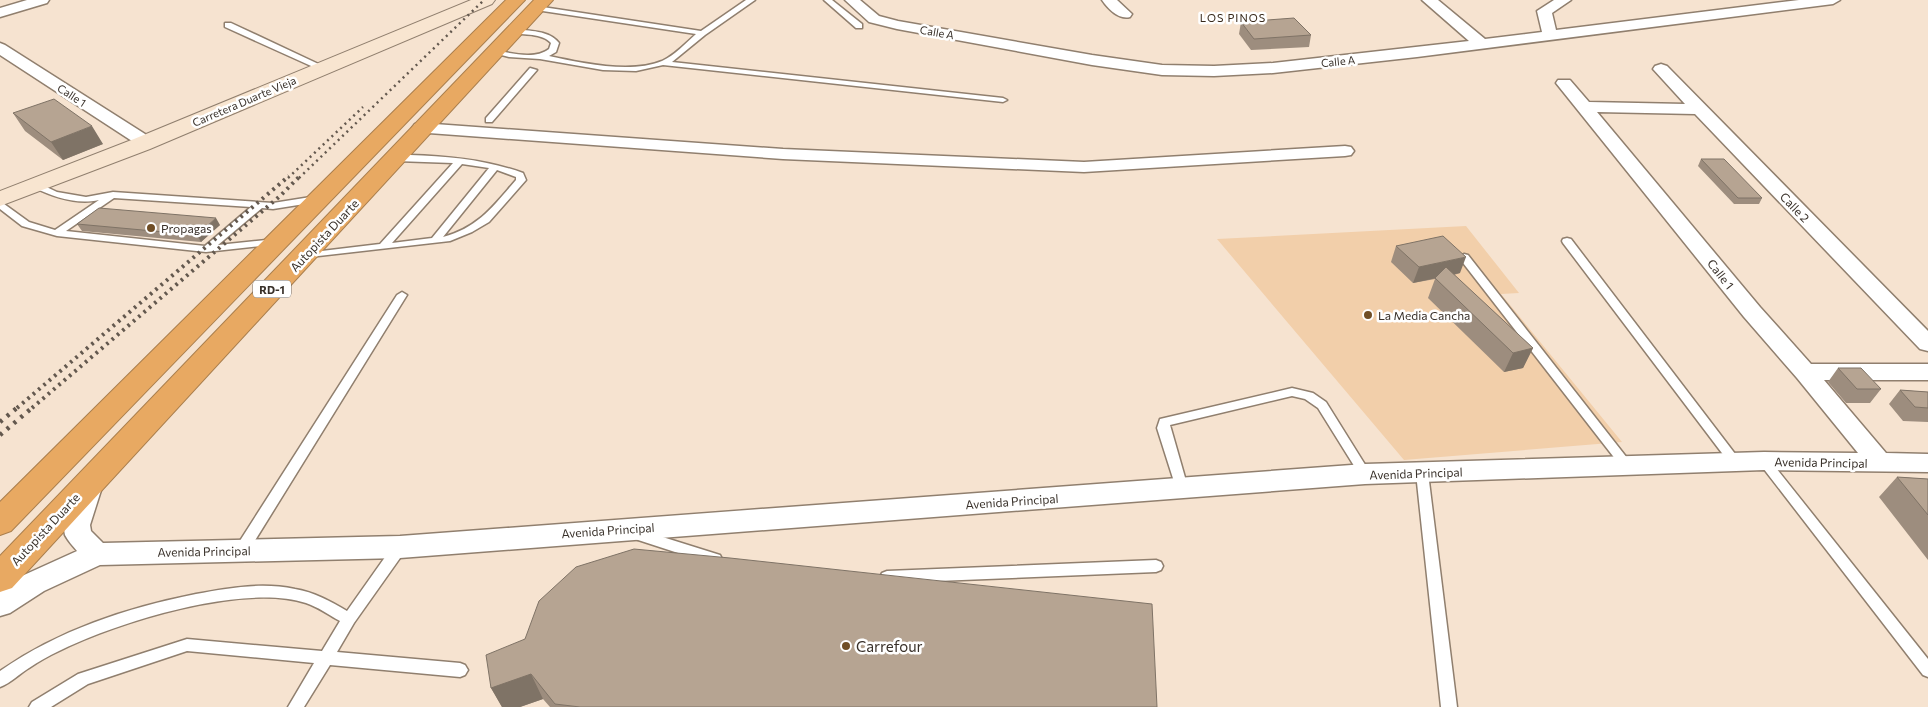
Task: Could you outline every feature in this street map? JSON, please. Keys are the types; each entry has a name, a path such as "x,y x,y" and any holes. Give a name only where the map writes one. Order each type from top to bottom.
{"highway":[{"name":"Autopista Duarte","path":"0,578 396,158 490,41 514,31 532,3"},
{"name":"Autopista Duarte","path":"0,522 319,199 532,3"}],"main road":[{"name":"Carretera Duarte Vieja","path":"0,199 142,144 486,0"},
{"path":"430,24 452,20 476,23 490,41"}],"street":[{"path":"0,13 42,0"},
{"name":"Calle A","path":"852,0 874,19 897,25 1092,60 1162,70 1214,71 1273,68 1550,36 1785,3 1833,0"},
{"path":"1109,0 1125,14"},
{"path":"1429,0 1482,44"},
{"path":"1550,36 1544,11 1564,0"},
{"name":"Calle 1","path":"0,48 139,138 142,144"},
{"name":"Calle 2","path":"1661,69 1928,344"},
{"name":"Calle 1","path":"1564,83 1666,204 1752,312 1805,372 1880,463"},
{"path":"1583,107 1700,109"},
{"path":"421,128 782,154 1084,167 1345,152"},
{"path":"1805,372 1928,372"},
{"name":"Avenida Principal","path":"0,604 34,583 97,554 400,547 1365,474 1764,461 1928,464"},
{"path":"92,480 77,525 79,535 97,554"}],"lane":[{"path":"490,41 562,62 638,70 664,63 678,55 687,44 751,0"},
{"path":"828,0 859,26"},
{"path":"532,3 702,33"},
{"path":"228,24 323,68"},
{"path":"514,31 544,35 552,39 555,43 553,51 542,56"},
{"path":"664,63 1003,100"},
{"path":"489,120 533,70"},
{"path":"303,256 454,236 486,220 521,180 520,175 505,168 459,162 396,158"},
{"path":"384,245 459,162"},
{"path":"435,240 495,167"},
{"path":"36,185 54,194 72,199 86,200 113,195 280,205 319,199"},
{"path":"57,233 113,195"},
{"path":"0,204 20,222 37,229 57,233 206,249 276,242"},
{"path":"206,249 261,204"},
{"path":"1567,241 1735,462"},
{"path":"1464,257 1627,466"},
{"path":"241,551 402,295"},
{"path":"1182,488 1163,428 1164,422 1292,392 1308,396 1322,405 1365,474"},
{"path":"1764,461 1928,670"},
{"path":"1422,473 1449,707"},
{"path":"621,529 732,565"},
{"path":"296,707 349,619 400,547"},
{"path":"874,578 1156,566"},
{"path":"0,680 59,643 111,622 174,604 223,596 270,592 306,597 349,619"},
{"path":"36,707 83,679 187,645 460,670"}],"shaded area":[{"path":"1466,226 1519,293 1501,294 1622,442 1404,460 1217,239"}],"building":[{"path":"1294,18 1311,35 1254,39 1241,22"},
{"path":"54,99 92,126 51,142 13,113"},
{"path":"1701,159 1724,159 1762,198 1738,198"},
{"path":"99,208 216,218 197,235 77,224"},
{"path":"1443,236 1466,257 1419,267 1396,246"},
{"path":"1446,267 1533,348 1513,353 1435,278"},
{"path":"1838,368 1861,368 1881,389 1857,389"},
{"path":"1900,390 1928,392 1928,408 1915,407"},
{"path":"1897,477 1928,479 1928,515"},
{"name":"Carrefour","path":"634,549 1152,604 1157,707 580,707 555,704 531,674 491,688 486,655 525,639 539,601 576,567"}],"railway":[{"path":"299,178 484,0"},
{"path":"288,178 363,107"},
{"path":"17,408 289,176"},
{"path":"32,408 280,196 300,176"},
{"path":"0,422 18,407"},
{"path":"0,435 33,407"}],"place":[{"name":"Propagas","path":"151,228"},
{"name":"La Media Cancha","path":"1368,315"},
{"name":"Carrefour","path":"846,646"}],"district":[{"name":"LOS PINOS","path":"1233,17"}]}
